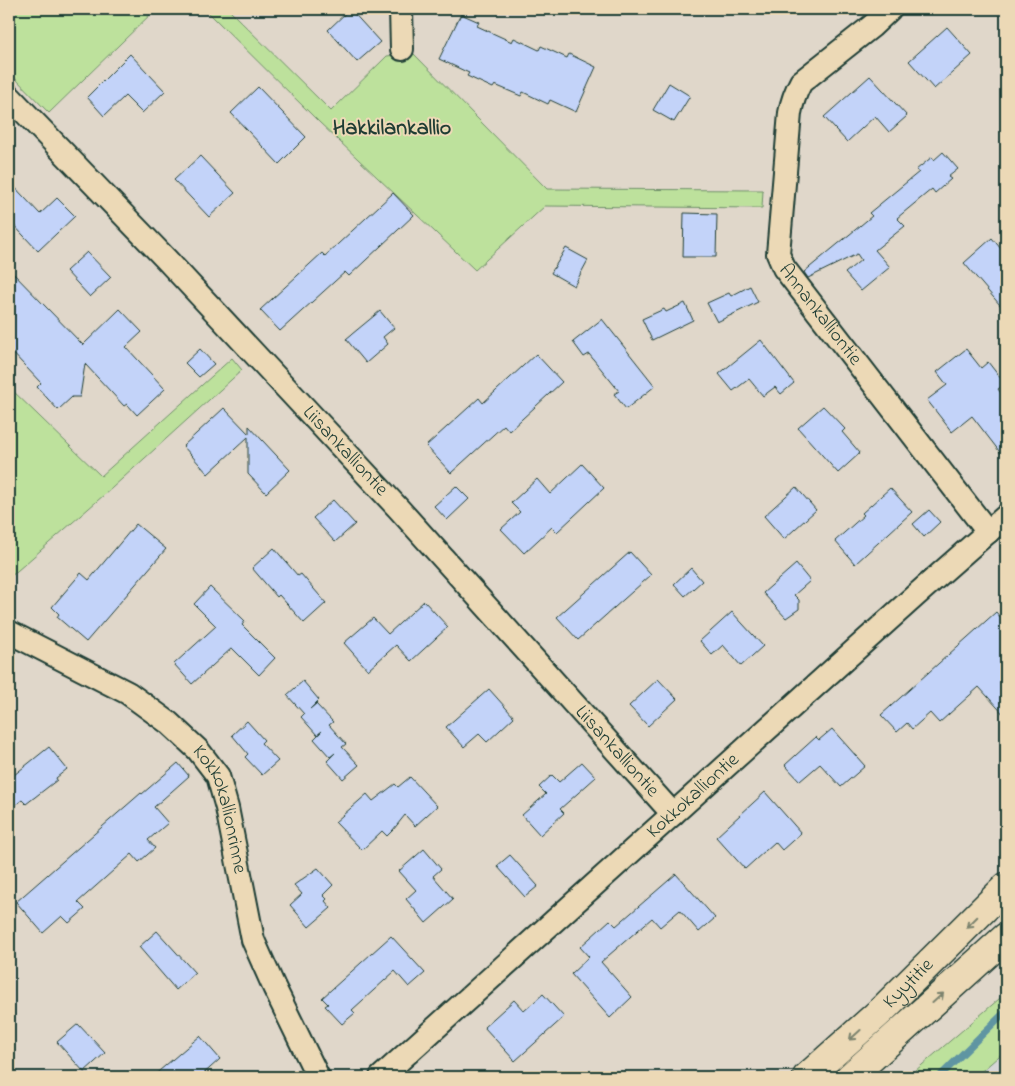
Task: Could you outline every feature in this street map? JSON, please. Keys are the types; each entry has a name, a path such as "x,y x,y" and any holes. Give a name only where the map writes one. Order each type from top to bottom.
{"main road":[{"name":"Kyytitie","path":"807,1077 881,1011 1006,887"},
{"name":"Kyytitie","path":"850,1077 1006,937"}],"street":[{"path":"402,9 402,49"},
{"name":"Annankalliontie","path":"890,9 872,26 802,82 792,100 778,254 788,274 988,532"},
{"name":"Liisankalliontie","path":"9,96 166,259 398,508 673,814"},
{"name":"Kokkokalliontie","path":"381,1077 1006,516"},
{"name":"Kokkokallionrinne","path":"9,632 128,693 169,723 198,750 218,776 228,808 253,940 318,1077"}],"shaded area":[{"path":"1006,1046 1006,1077 971,1077"}],"green space":[{"path":"9,9 156,9 49,113 9,72"},
{"path":"205,9 228,9 331,111 387,56 413,53 547,189 763,190 762,208 545,206 475,270 319,122"},
{"path":"232,358 242,370 9,578 9,387 101,476"},
{"path":"1006,993 1006,1050 975,1077 908,1077"}],"building":[{"path":"350,9 380,42 357,62 328,30"},
{"path":"461,14 479,22 477,26 512,42 514,38 539,50 541,46 567,58 569,54 596,67 576,112 550,100 548,104 523,92 521,96 495,85 493,88 467,76 469,73 439,59"},
{"path":"947,27 972,55 934,89 909,61"},
{"path":"130,54 165,91 142,113 125,96 104,116 87,97"},
{"path":"870,76 907,116 889,132 875,116 847,142 824,117"},
{"path":"669,83 690,96 674,122 653,110"},
{"path":"258,87 306,137 279,164 231,113"},
{"path":"943,152 958,169 948,177 951,179 935,193 932,189 897,218 905,226 875,250 890,267 861,291 845,273 861,260 857,254 808,278 804,272 872,216 869,213 919,172 916,170 932,157 934,160"},
{"path":"200,156 235,193 209,217 174,180"},
{"path":"9,181 40,214 57,198 75,216 38,251 9,220"},
{"path":"393,193 414,215 349,276 345,272 280,331 260,310 322,253 325,256"},
{"path":"684,213 717,214 716,257 683,257"},
{"path":"992,238 1006,255 1006,312 964,263"},
{"path":"566,248 588,260 574,286 551,273"},
{"path":"87,252 111,277 90,297 66,271"},
{"path":"9,269 83,345 120,309 142,332 126,347 165,389 137,415 127,404 124,406 85,364 80,397 72,397 58,410 37,387 41,383 9,349"},
{"path":"750,286 758,302 717,322 707,303 729,293 731,296"},
{"path":"685,303 693,320 652,340 642,319 664,309 666,312"},
{"path":"380,311 394,328 383,337 388,344 366,363 346,339"},
{"path":"602,319 655,386 626,409 614,394 619,391 589,354 584,357 573,342"},
{"path":"761,340 794,383 781,394 775,387 763,396 749,379 733,391 719,374"},
{"path":"200,349 214,364 199,377 185,363"},
{"path":"966,349 981,368 988,362 1005,384 998,389 1006,400 1006,460 972,416 952,432 927,400 947,385 937,372"},
{"path":"536,354 562,382 509,431 504,425 451,473 426,446 479,398 483,403"},
{"path":"823,406 845,429 842,432 860,453 838,473 798,428"},
{"path":"224,408 249,434 249,426 290,470 266,493 248,474 248,437 208,474 183,446"},
{"path":"582,464 604,488 557,532 552,527 524,553 501,529 520,512 511,503 537,479 550,494"},
{"path":"456,486 469,499 447,520 434,506"},
{"path":"796,487 816,510 784,539 764,516"},
{"path":"890,488 912,512 855,564 835,541"},
{"path":"333,500 355,524 335,542 313,518"},
{"path":"929,510 940,522 924,537 913,524"},
{"path":"136,524 166,549 86,642 57,617 59,614 52,607 81,573 89,580"},
{"path":"274,548 298,576 301,574 326,603 304,623 279,595 277,597 252,568"},
{"path":"630,552 651,575 578,640 557,617"},
{"path":"796,564 810,581 794,595 799,600 799,609 786,618 763,593"},
{"path":"691,568 702,581 685,596 674,584"},
{"path":"210,587 245,621 242,625 275,658 259,675 232,648 192,684 174,664 216,626 194,604"},
{"path":"424,601 448,627 411,661 396,645 368,670 344,643 373,618 388,634"},
{"path":"732,612 763,646 741,666 723,645 712,655 700,641"},
{"path":"996,612 1006,624 1006,717 979,687 939,723 930,713 912,729 907,723 897,732 881,715"},
{"path":"658,679 677,699 648,726 629,706"},
{"path":"303,681 319,700 310,709 316,704 333,722 329,725 346,744 342,747 359,765 343,779 327,761 335,753 330,757 314,739 322,731 317,735 301,717 304,714 287,695"},
{"path":"489,689 514,717 487,742 479,734 464,747 446,727"},
{"path":"247,721 264,740 261,743 278,761 262,775 245,757 248,754 232,735"},
{"path":"832,729 865,766 841,787 820,764 800,781 785,765 816,737 819,740"},
{"path":"49,747 67,769 56,778 57,780 26,804 22,800 9,810 9,779"},
{"path":"582,762 596,777 560,809 564,813 540,835 522,815 546,794 539,787 552,775 559,782"},
{"path":"178,763 189,776 154,807 168,823 148,840 155,848 139,862 132,854 78,902 85,909 69,923 62,916 43,933 16,902"},
{"path":"410,777 437,806 415,826 405,815 387,836 382,831 362,850 335,822 367,794 373,801 395,784 398,787"},
{"path":"765,792 801,833 782,850 775,842 745,869 716,837"},
{"path":"424,849 441,869 433,876 453,899 426,923 406,899 416,890 399,871"},
{"path":"510,855 538,886 525,897 497,866"},
{"path":"318,868 333,885 323,895 331,908 309,927 290,905 302,894 294,885"},
{"path":"676,874 715,918 699,932 680,910 660,927 652,918 601,962 632,997 610,1018 571,974 589,957 580,947 610,920 616,926"},
{"path":"157,931 195,973 176,990 139,947"},
{"path":"391,936 425,973 409,987 395,971 352,1010 355,1013 342,1024 325,1006 328,1004 322,998"},
{"path":"543,994 564,1017 515,1061 484,1027 514,1000 524,1011"},
{"path":"78,1024 105,1053 84,1072 57,1042"},
{"path":"200,1036 220,1059 200,1077 152,1077"}],"waterway":[{"path":"939,1077 1006,1011"}],"district":[{"name":"Hakkilankallio","path":"392,129"}]}
